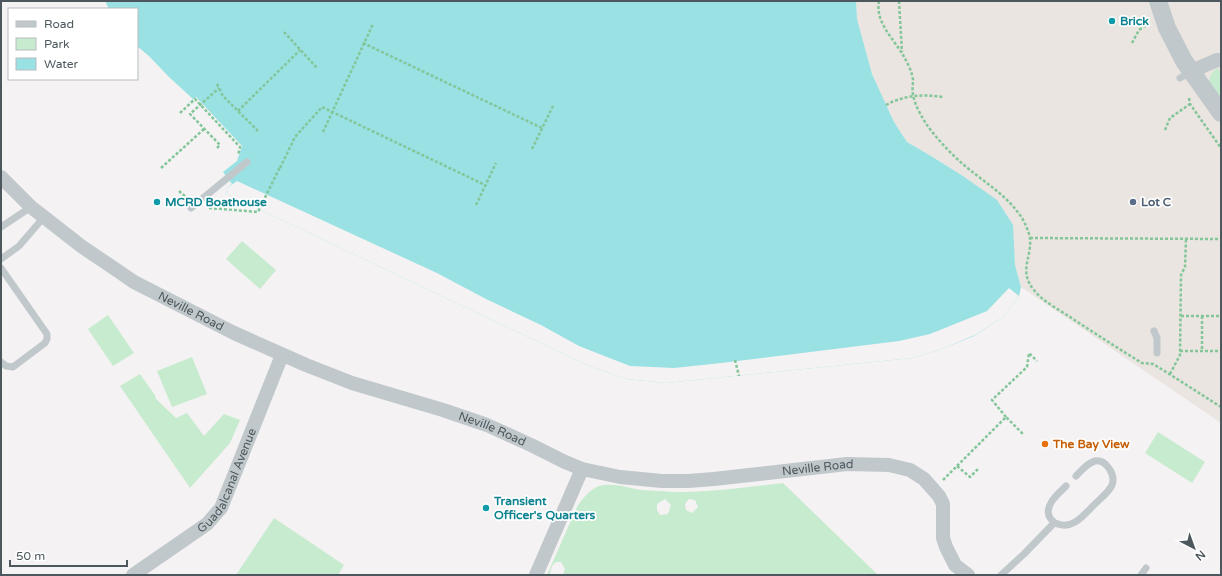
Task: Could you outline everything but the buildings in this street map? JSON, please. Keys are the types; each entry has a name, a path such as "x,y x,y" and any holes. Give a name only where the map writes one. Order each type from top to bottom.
{"street":[{"path":"1158,1 1167,28 1184,61 1186,75 1221,113"},
{"path":"1186,75 1217,60 1221,60"},
{"name":"Neville Road","path":"1,177 31,207 81,246 134,282 240,336 352,383 444,410 487,425 582,469 620,477 662,481 714,479 847,464 889,465 910,470 924,479 941,498 943,504 943,538 946,547 956,565 968,575"},
{"name":"Guadalcanal Avenue","path":"133,575 207,524 221,508 282,354"},
{"path":"536,575 582,469"}],"lane":[{"path":"193,207 247,162"},
{"path":"1,227 31,207"},
{"path":"1,259 19,246 44,217"},
{"path":"1,268 48,334 45,343 13,367 6,366 1,362"},
{"path":"1154,331 1157,338 1157,353"},
{"path":"1066,486 1053,499 1049,508 1049,516 1054,523 1061,525 1070,525 1078,521 1113,484 1112,474 1108,467 1101,462 1095,461 1088,464 1076,476"},
{"path":"1001,575 1054,523"},
{"path":"1141,575 1146,568"}],"path":[{"path":"878,1 878,12 882,24 902,54 912,73 913,96 918,108 932,130 963,165 1000,192 1023,219 1030,238 1026,276 1029,283 1039,296 1142,363 1153,364 1221,407"},
{"path":"899,1 902,54"},
{"path":"1132,43 1139,30 1151,21"},
{"path":"322,132 373,24"},
{"path":"284,32 317,68"},
{"path":"363,43 542,128"},
{"path":"238,111 300,50"},
{"path":"1186,75 1187,92 1190,104 1221,148"},
{"path":"217,84 223,96 258,131"},
{"path":"217,148 220,145 190,114 219,88"},
{"path":"886,105 895,100 913,96 932,95 943,97"},
{"path":"180,113 195,99 240,147 236,161"},
{"path":"1165,130 1170,118 1190,104"},
{"path":"532,148 553,106"},
{"path":"179,190 193,207 258,212 295,137 322,107 485,185"},
{"path":"161,168 204,129"},
{"path":"280,168 283,161"},
{"path":"476,205 496,163"},
{"path":"1030,238 1221,240"},
{"path":"1170,374 1180,356 1181,274 1184,267 1186,239"},
{"path":"1181,316 1221,316"},
{"path":"1202,316 1202,351"},
{"path":"1180,351 1221,352"},
{"path":"1023,434 992,400 1028,366 1029,353 1038,361"},
{"path":"735,360 739,376"},
{"path":"934,489 1006,417"},
{"path":"958,466 970,478 978,469"}],"shaded area":[{"path":"856,1 1221,1 1221,423 1021,287 1015,265 1014,250 963,176 907,142 894,122 872,74 857,19"}],"green space":[{"path":"1218,68 1219,71 1221,71 1221,102 1209,82 1214,70"},
{"path":"242,241 276,270 260,289 226,259"},
{"path":"108,315 134,353 113,366 88,329"},
{"path":"192,357 207,394 172,407 157,371"},
{"path":"140,374 156,397 155,398 176,418 187,413 204,436 224,414 240,420 230,443 190,488 120,386"},
{"path":"1158,432 1205,462 1192,483 1145,453"},
{"path":"783,483 878,575 563,575 565,569 561,562 556,562 552,566 550,573 552,575 547,575 577,507 586,495 599,486 615,485 642,490 689,492","holes":["665,499 671,505 668,514 660,515 657,510 657,504","689,499 695,500 698,507 692,513 686,510 685,504"]},
{"path":"274,518 344,565 338,575 236,575"}],"water":[{"path":"98,1 856,1 857,19 872,74 894,122 907,142 963,176 997,200 1013,225 1015,265 1021,287 1019,296 1003,317 974,336 939,350 912,358 666,383 626,379 587,365 225,193 228,191 226,189 232,184 223,172 237,161 242,146 196,97 186,105 138,56 138,8 102,8"}],"pier":[{"path":"96,1 105,1 108,8 100,8"},
{"path":"138,47 193,99 184,106 167,93 138,59"},
{"path":"237,181 437,273 486,299 541,325 579,346 630,366 674,368 899,341 930,334 987,311 1009,288 1019,296 1003,317 975,335 939,350 912,358 666,383 626,379 587,365 225,193 228,191 226,189"}],"place":[{"name":"Brick","path":"1112,21"},
{"name":"MCRD Boathouse","path":"157,202"},
{"name":"Lot C","path":"1133,202"},
{"name":"The Bay View","path":"1045,444"},
{"name":"Transient Officer's Quarters","path":"486,508"}]}
